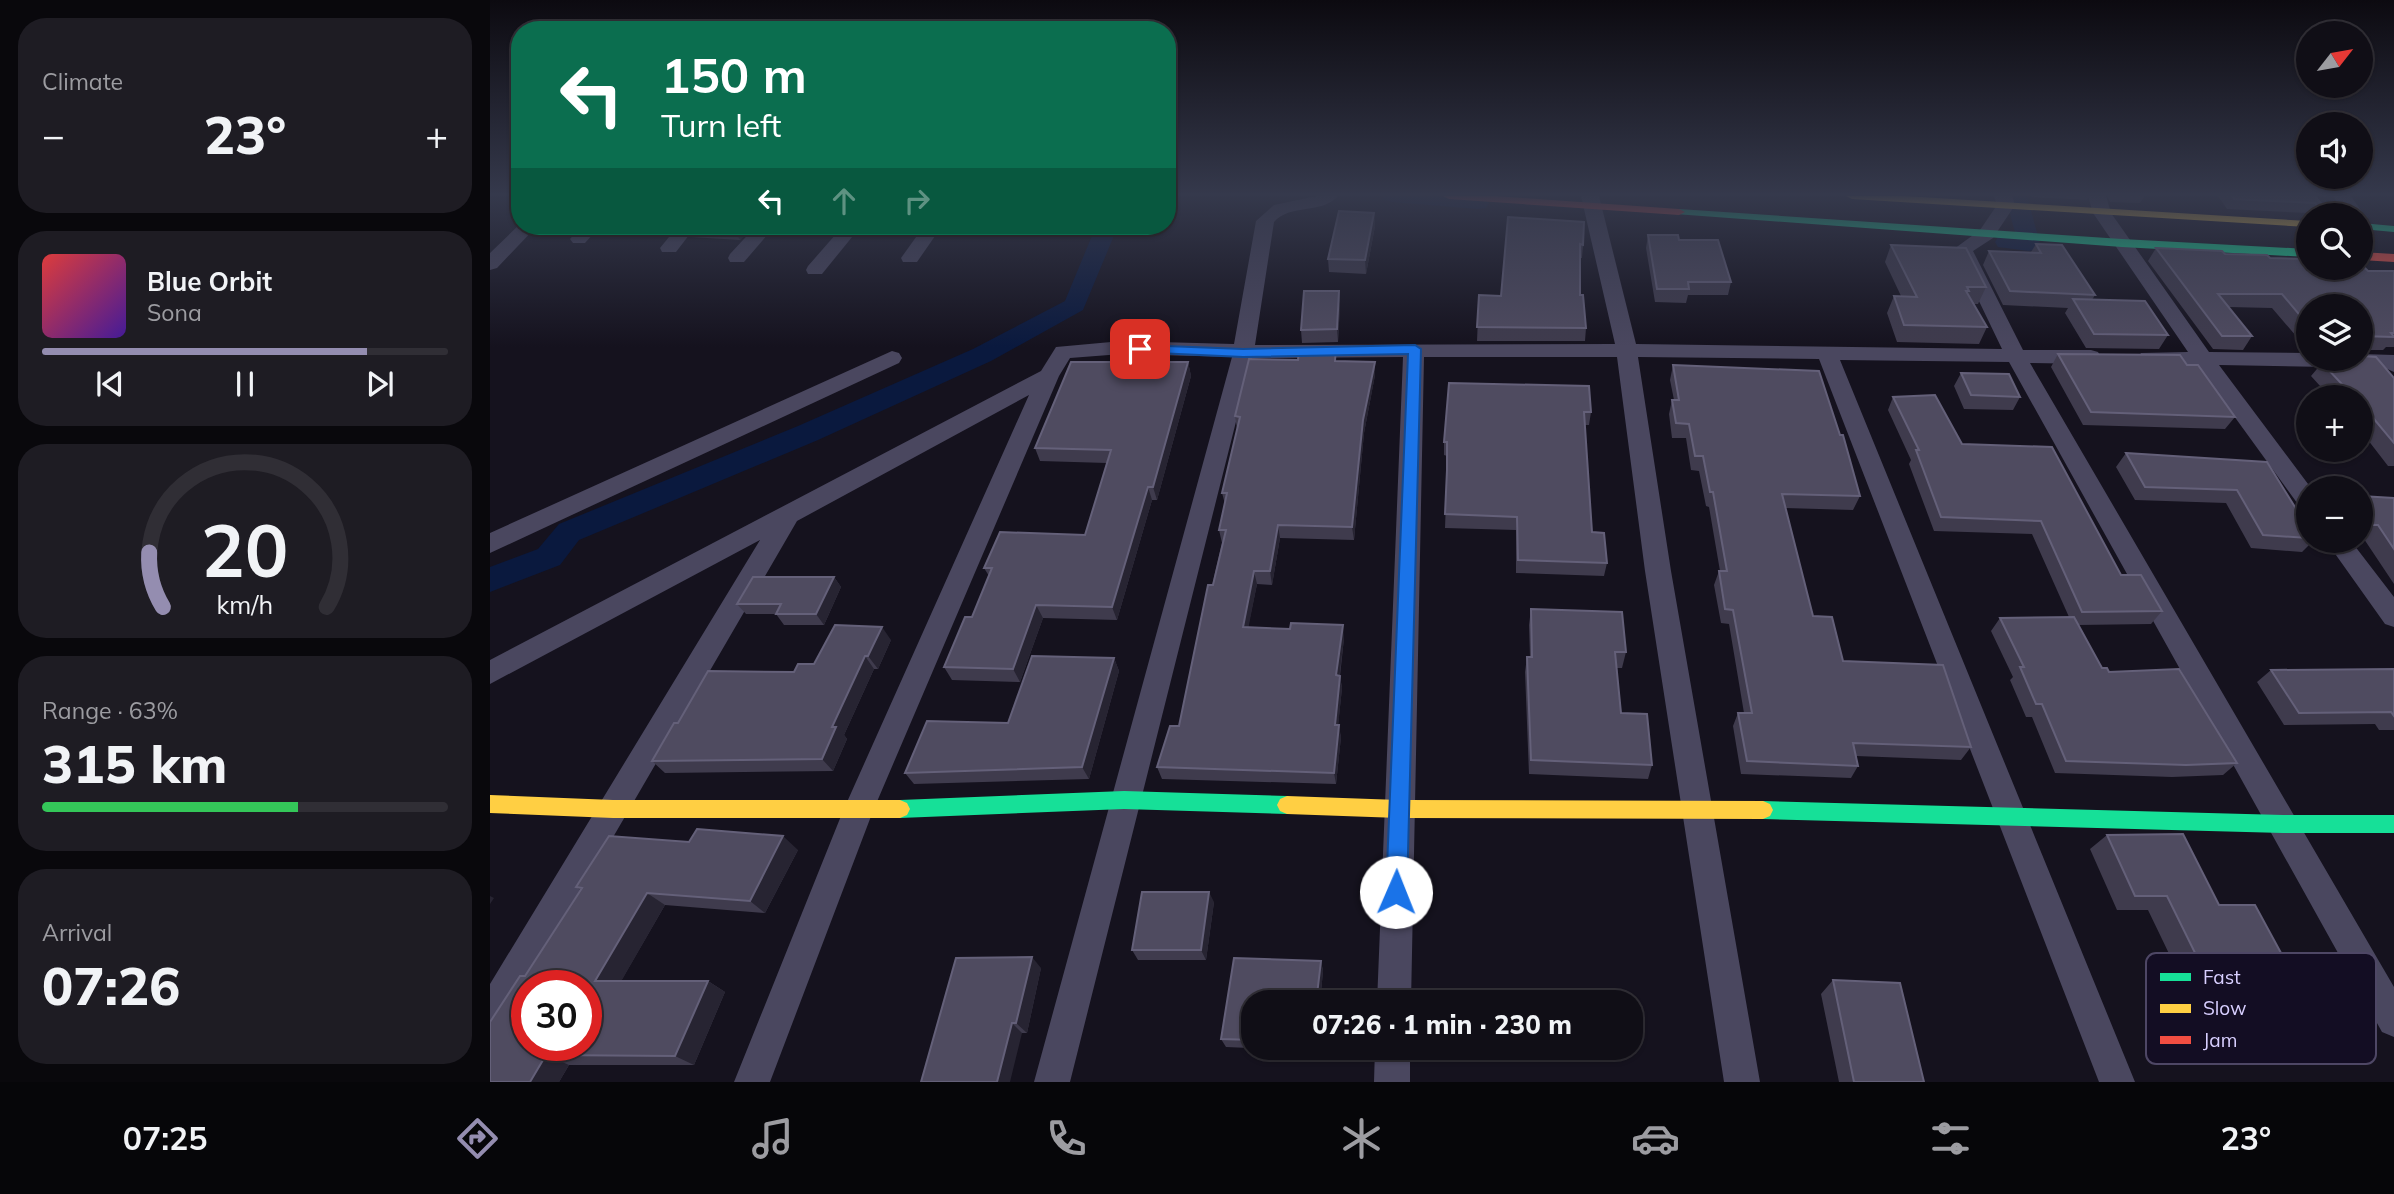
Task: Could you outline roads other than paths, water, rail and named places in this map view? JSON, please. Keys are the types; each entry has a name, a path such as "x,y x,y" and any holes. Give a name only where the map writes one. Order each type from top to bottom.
{"main road":[{"path":"2187,246 2296,252"},
{"path":"2373,257 2394,258"},
{"path":"490,804 613,809 858,811 1124,800 1399,809 1697,808 2283,824 2394,824"}],"street":[{"path":"490,264 508,246"},
{"path":"737,258 747,246"},
{"path":"815,270 835,246"},
{"path":"910,258 918,246"},
{"path":"1052,1082 1243,353 1261,246"},
{"path":"1602,246 1627,351 1658,571 1742,1082"},
{"path":"1967,246 1963,249 2016,356 2356,953"},
{"path":"2124,246 2296,485"},
{"path":"752,1082 858,811 1048,376 1063,352 1088,349 1188,349 1243,353 1415,349 2393,362"},
{"path":"1394,990 1415,349"},
{"path":"1827,354 2117,1082"},
{"path":"490,544 892,358"},
{"path":"490,673 1048,376"},
{"path":"490,1016 788,515"},
{"path":"2347,553 2394,617"},
{"path":"2376,988 2394,1020"},
{"path":"1392,1082 1393,1060"}],"waterway":[{"path":"490,580 549,557 569,532 808,433 982,355 1075,305 1099,246"}]}
